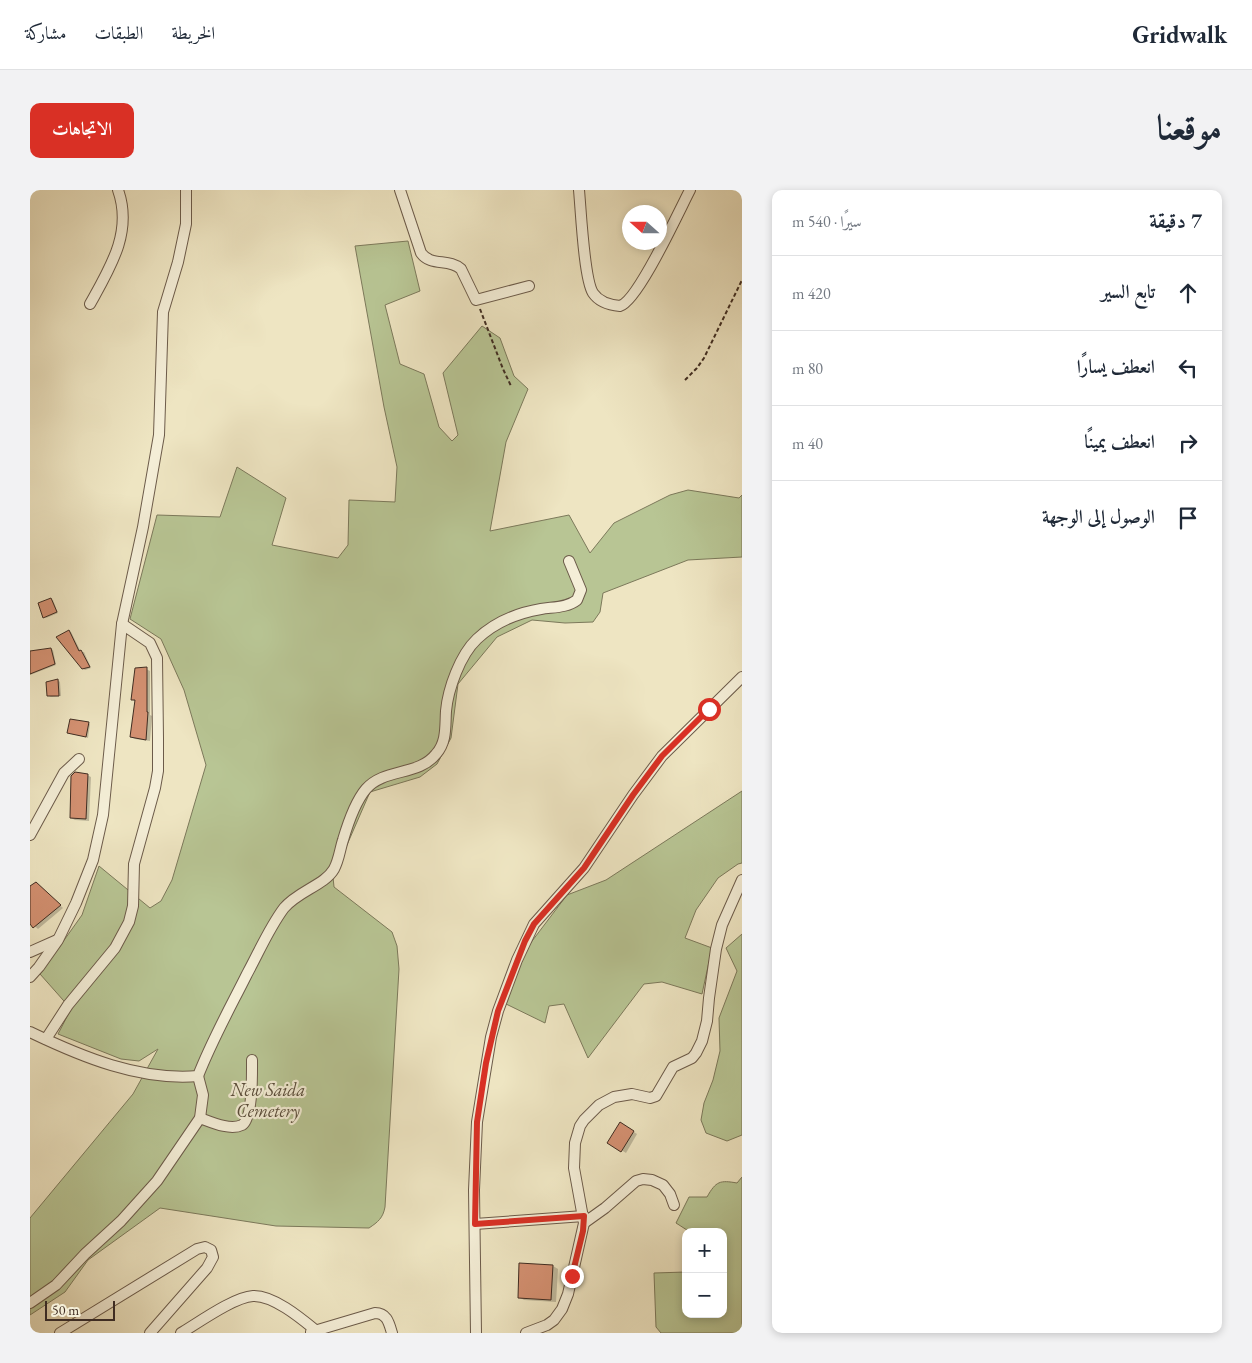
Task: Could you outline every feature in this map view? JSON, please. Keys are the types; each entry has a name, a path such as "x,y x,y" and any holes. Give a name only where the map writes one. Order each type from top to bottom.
{"street":[{"path":"90,304 112,265 122,237 124,219 122,201 118,190"},
{"path":"30,977 58,940 76,903 93,860 103,815 122,624 143,527 159,435 164,312 186,224 186,190"},
{"path":"400,190 421,253 428,260 457,265 461,269 476,300 529,286"},
{"path":"579,190 591,289 606,304 620,306 628,301 639,286 690,190"},
{"path":"30,1303 56,1285 85,1254 121,1221 157,1181 200,1118 203,1095 198,1076 225,1016 274,924 291,900 325,879 334,869 348,825 366,789 380,779 423,765 437,754 444,736 448,696 455,676 475,641 513,616 566,605 577,600 580,595 580,584 568,560"},
{"path":"46,1039 63,1011 123,936 133,906 134,864 155,788 158,771 157,658 150,643 122,624"},
{"path":"476,1333 475,1224 477,1122 486,1063 498,1011 525,941 534,924 584,868 633,795 662,756 742,677"},
{"path":"30,835 64,774 79,759"},
{"path":"526,1333 547,1325 554,1320 562,1309 568,1294 584,1220 574,1168 575,1143 580,1126 599,1105 614,1097 632,1094 650,1098 656,1096 674,1067 692,1058 696,1053 702,1041 707,1020 716,949 722,925 742,880"},
{"path":"30,952 58,940"},
{"path":"30,1032 104,1062 145,1073 180,1078 198,1076"},
{"path":"200,1118 218,1124 234,1126 242,1125 246,1121 252,1092 252,1060"},
{"path":"475,1224 584,1220 605,1208 636,1181 643,1179 663,1185 670,1194 674,1205"},
{"path":"60,1333 197,1249 205,1247 211,1250 213,1257 207,1268 150,1333"},
{"path":"181,1333 231,1304 253,1296 273,1301 301,1319 315,1332 379,1313 387,1318 392,1333"}],"path":[{"path":"685,380 704,358 742,280"},
{"path":"476,300 511,386"}],"green space":[{"name":"New Saida Cemetery","path":"408,241 420,291 385,305 400,364 424,374 439,427 452,441 458,435 443,373 482,326 500,338 514,376 528,389 506,442 490,531 569,515 590,553 614,523 670,495 688,490 739,498 742,495 742,557 688,560 603,593 600,612 593,622 565,623 532,620 497,637 458,684 451,738 437,764 420,777 370,792 333,877 334,887 392,932 397,946 399,969 385,1207 380,1219 369,1228 276,1226 160,1208 88,1260 65,1292 30,1315 30,1218 133,1094 158,1049 139,1061 121,1059 58,1034 71,1009 40,974 82,915 99,866 150,908 161,901 172,880 206,765 184,690 161,639 130,619 157,515 220,517 237,467 286,498 272,545 338,558 348,545 349,500 395,502 397,467 384,407 355,246"},
{"path":"742,791 742,863 718,878 696,910 685,938 712,948 702,994 662,982 644,984 588,1058 564,1004 549,1006 545,1023 504,1003 526,949 567,895 606,880"},
{"path":"742,934 742,1135 727,1141 706,1133 701,1120 704,1103 713,1080 720,1051 719,1018 737,971 726,948"},
{"path":"742,1177 742,1333 661,1333 656,1327 654,1273 682,1272 682,1318 727,1318 727,1228 684,1228 676,1223 689,1197 707,1197 716,1185 722,1182 737,1183"}],"building":[{"path":"51,598 57,612 43,618 38,603"},
{"path":"69,630 79,651 81,650 90,667 82,669 56,637"},
{"path":"51,648 55,664 30,674 30,651"},
{"path":"147,667 148,712 146,740 130,737 135,700 131,700 135,668"},
{"path":"58,679 59,696 47,696 46,682"},
{"path":"70,719 89,722 86,737 67,733"},
{"path":"75,772 88,774 86,819 70,818 71,776"},
{"path":"36,882 61,905 33,928 30,924 30,886"},
{"path":"620,1122 634,1131 621,1152 607,1143"},
{"path":"519,1263 553,1265 551,1300 518,1298"}],"route":[{"path":"572,1276 583,1231 584,1216 475,1224 474,1190 477,1122 491,1038 498,1011 512,972 534,924 584,868 633,795 662,756 709,709"}]}
